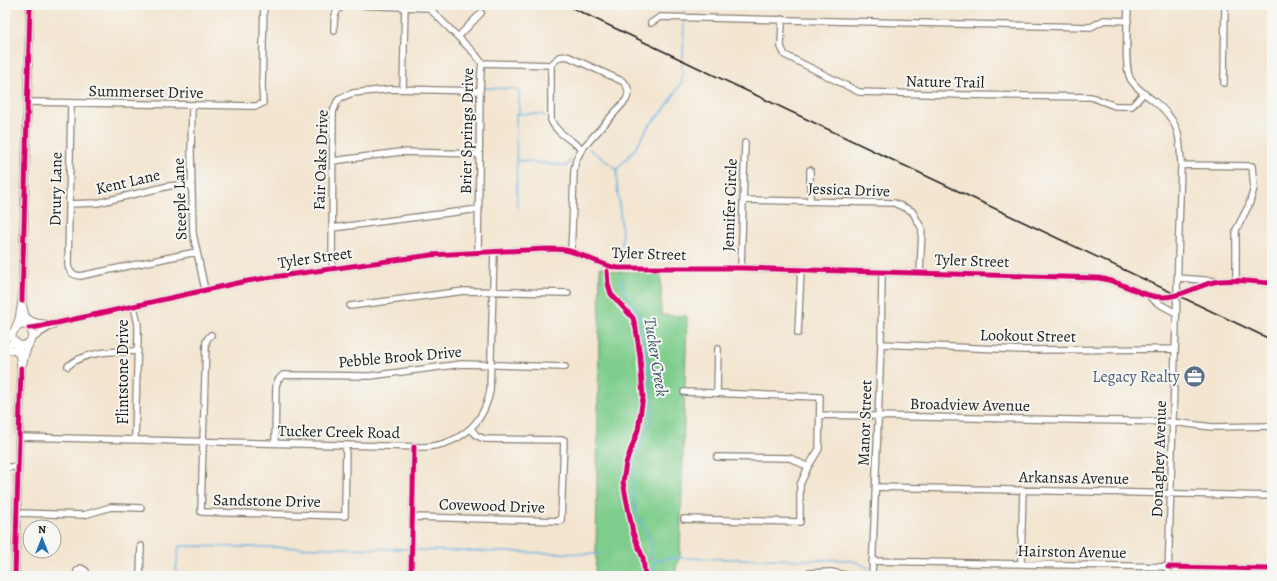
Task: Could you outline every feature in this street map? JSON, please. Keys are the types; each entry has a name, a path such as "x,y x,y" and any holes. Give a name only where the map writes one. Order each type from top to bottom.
{"main road":[{"path":"15,576 21,368 20,354 13,339 14,330 19,319 22,301 30,5"},
{"path":"21,368 32,335 28,327 22,301"},
{"path":"25,316 32,322 46,324"},
{"path":"14,330 23,325 28,327"},
{"path":"16,344 23,345 30,341"},
{"path":"5,350 12,350 20,354"}],"street":[{"name":"Summerset Drive","path":"28,102 257,106 263,103 264,5"},
{"path":"334,31 334,16 336,12 342,6 347,5"},
{"name":"Brier Springs Drive","path":"357,5 428,8 476,54 482,63 480,90 478,252"},
{"name":"Donaghey Avenue","path":"1128,5 1127,63 1131,80 1144,93 1162,107 1172,118 1181,141 1168,576"},
{"path":"1224,83 1225,5"},
{"path":"403,88 405,6"},
{"path":"458,37 481,13"},
{"path":"651,22 660,17 1090,27 1104,20 1128,21"},
{"name":"Nature Trail","path":"782,19 781,48 785,56 859,92 962,96 1091,97 1115,106 1132,106 1144,93"},
{"path":"571,251 574,166 578,154 626,100 628,95 628,87 622,81 567,56 559,57 551,65 551,120 558,131 582,149"},
{"path":"482,63 551,65"},
{"name":"Fair Oaks Drive","path":"332,269 333,112 337,102 346,95 382,89 403,88 480,90"},
{"name":"Drury Lane","path":"71,103 68,269 73,274 80,276 196,252"},
{"name":"Steeple Lane","path":"192,106 191,152 193,233 205,290"},
{"name":"Jennifer Circle","path":"741,268 746,143"},
{"path":"333,161 400,152 479,154"},
{"path":"1181,165 1252,166 1254,188 1249,205 1236,230 1236,280"},
{"path":"810,170 810,201"},
{"name":"Kent Lane","path":"69,204 97,203 169,186 192,184"},
{"name":"Jessica Drive","path":"743,200 894,203 912,211 922,229 920,273"},
{"path":"332,228 479,209"},
{"name":"Tyler Street","path":"28,327 38,327 46,324 57,323 260,279 431,256 478,252 555,249 571,251 604,265 618,268 741,268 1098,278 1117,282 1148,295 1161,297 1177,295 1219,281 1236,280 1272,283"},
{"name":"Tucker Creek Road","path":"19,437 414,447 442,445 460,437 471,429 481,414 488,399 490,391 494,252"},
{"path":"798,333 801,270"},
{"name":"Manor Street","path":"872,576 881,344 882,272"},
{"path":"1178,278 1219,281"},
{"path":"350,306 452,292 493,290 568,293"},
{"path":"1148,295 1156,302 1176,313"},
{"name":"Flintstone Drive","path":"134,306 138,325 135,440"},
{"name":"Tyler Street","path":"30,341 57,323"},
{"path":"5,338 14,330"},
{"name":"Sandstone Drive","path":"211,335 206,342 200,512 344,516 346,445"},
{"path":"5,345 16,344"},
{"name":"Lookout Street","path":"881,344 1024,350 1175,349"},
{"path":"717,392 718,349"},
{"path":"68,366 80,358 102,353 138,351"},
{"name":"Pebble Brook Drive","path":"275,443 276,386 280,377 283,376 358,376 455,364 565,367"},
{"path":"684,392 717,392 820,397 818,449 800,485 800,522 684,519"},
{"name":"Broadview Avenue","path":"820,415 1173,422 1212,427 1272,426"},
{"name":"Covewood Drive","path":"413,517 561,521 564,440 485,439 477,436 471,429"},
{"path":"411,576 414,447"},
{"path":"717,457 790,458 808,467"},
{"path":"5,467 18,467"},
{"name":"Arkansas Avenue","path":"876,487 1272,496"},
{"path":"1021,564 1023,490"},
{"path":"17,513 84,514 111,508 141,508"},
{"path":"140,576 141,546"},
{"name":"Hairston Avenue","path":"872,561 1272,569"},
{"path":"77,576 77,571 81,568 86,571 86,576"},
{"path":"807,576 809,573 831,572 850,576"}],"green space":[{"path":"600,267 617,272 661,272 661,315 687,316 680,556 675,576 595,576"}],"waterway":[{"name":"Tucker Creek","path":"684,5 684,13"},
{"name":"Tucker Creek","path":"683,58 684,21"},
{"name":"Tucker Creek","path":"622,263 622,232 617,185 617,169 635,149 648,127 664,110 682,82 682,64"},
{"path":"484,88 517,89 519,93 519,114 541,114 545,116"},
{"path":"517,207 516,114 519,114"},
{"path":"589,149 617,169"},
{"path":"516,160 567,166 570,159"},
{"name":"Tucker Creek","path":"622,278 624,290 640,317 652,387 651,421 634,462 633,497 637,514 651,542 651,556 655,563 653,576"},
{"path":"175,576 179,546 408,549"},
{"path":"416,550 598,554"},
{"path":"655,562 670,558 838,559 857,562 868,568"}],"railway":[{"path":"566,5 1272,340"}],"cycle path":[{"path":"22,301 30,5"},
{"path":"29,328 266,278 431,255 546,249 565,250 618,268 741,268 1098,278 1106,279 1144,294 1160,297 1168,297 1204,285 1225,280 1272,283"},
{"path":"607,271 608,284 611,294 633,318 640,357 643,397 638,430 626,463 623,482 633,533 643,558 645,576"},
{"path":"15,576 21,368"},
{"path":"411,576 414,447"},
{"path":"1168,567 1272,569"}],"place":[{"name":"Legacy Realty","path":"1195,377"}]}
